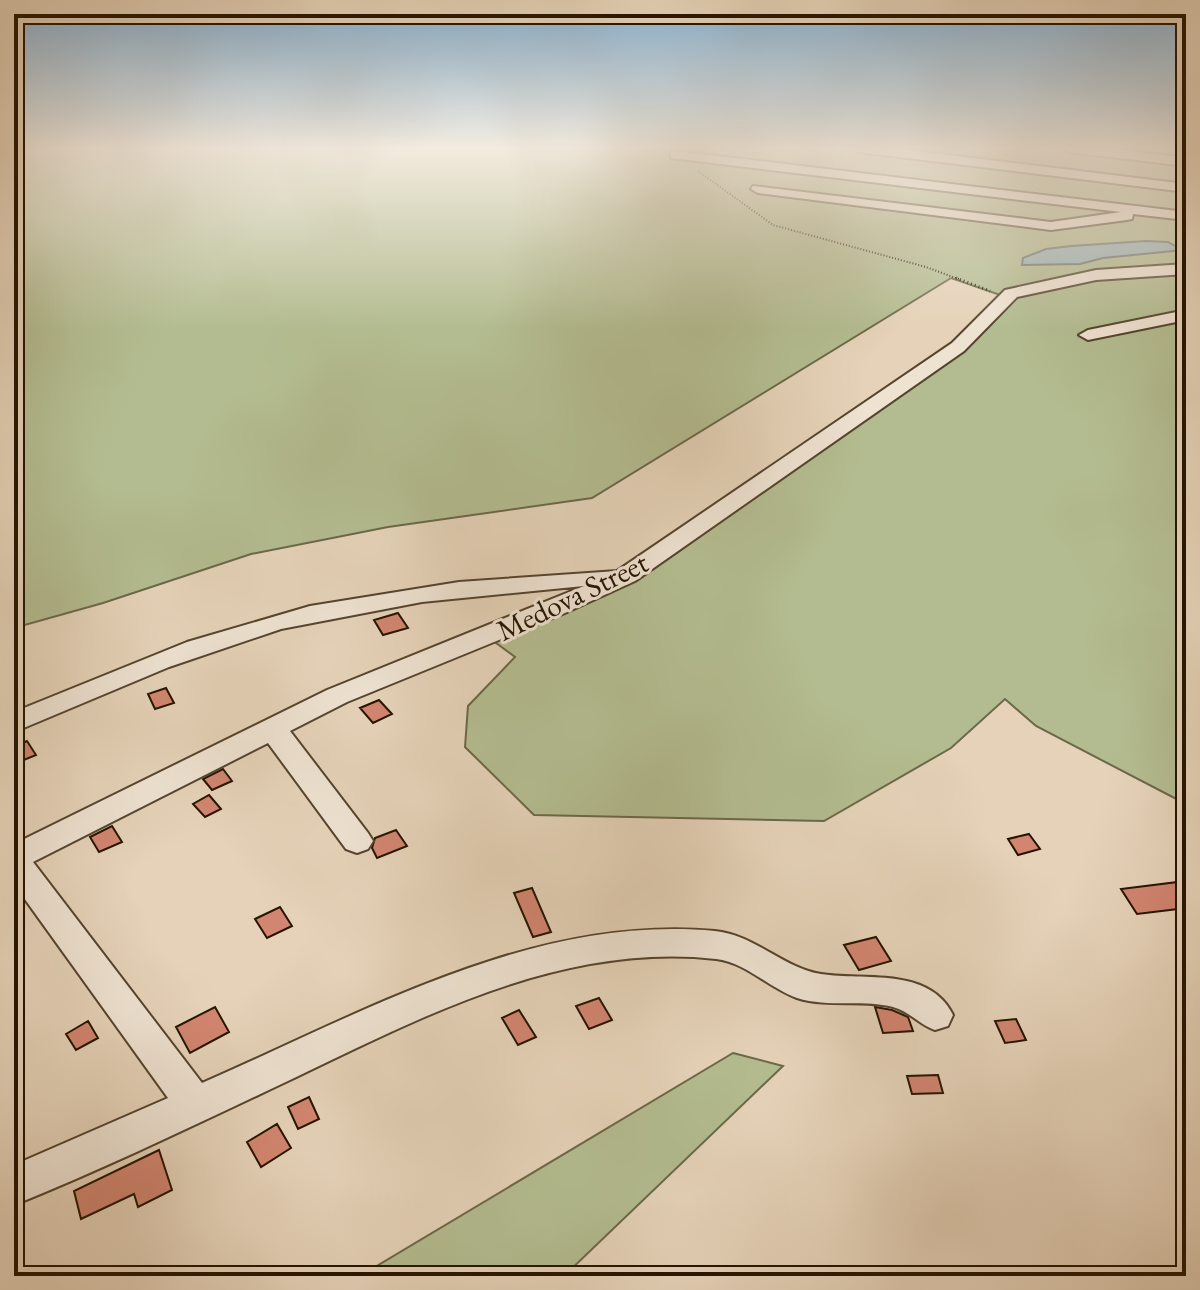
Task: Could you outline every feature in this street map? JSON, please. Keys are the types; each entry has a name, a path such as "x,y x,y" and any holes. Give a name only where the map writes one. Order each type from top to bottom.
{"street":[{"path":"910,208 1051,226 1159,212"},
{"path":"1127,208 1186,216"},
{"name":"Medova Street","path":"196,1105 14,859 337,696 556,608 626,576 958,347 1005,297 1047,283 1150,270 1186,269"},
{"path":"1150,270 1186,283"},
{"path":"1088,335 1186,315"},
{"path":"14,723 181,654 307,615 376,601 492,586 626,576"},
{"path":"272,728 357,841"},
{"path":"14,1185 398,1013 477,982 533,963 630,945 677,943 741,950 802,985 828,992 896,991 919,999 935,1015"}],"path":[{"path":"750,208 773,225 926,267 1005,297"}],"green space":[{"path":"14,208 1186,208 1186,804 1036,726 1005,699 951,748 824,821 534,815 465,747 468,706 515,657 492,640 561,612 966,347 1009,298 951,278 592,498 388,527 251,554 103,603 14,628"},
{"path":"733,1053 783,1066 564,1276 360,1276"}],"water":[{"path":"1168,242 1183,250 1103,258 1080,264 1022,265 1023,258 1046,249"}],"building":[{"path":"398,613 408,628 383,635 374,620"},
{"path":"166,688 174,703 155,709 148,694"},
{"path":"379,700 392,714 373,723 360,708"},
{"path":"27,741 36,755 14,764 14,747"},
{"path":"223,769 232,781 212,790 203,779"},
{"path":"209,795 221,809 205,817 193,804"},
{"path":"112,826 122,842 99,852 90,837"},
{"path":"396,830 407,846 377,858 372,848 375,838"},
{"path":"1029,834 1040,849 1018,855 1008,839"},
{"path":"1186,881 1186,908 1137,914 1121,889"},
{"path":"532,888 551,932 533,937 514,893"},
{"path":"280,907 292,926 267,938 255,919"},
{"path":"876,937 891,961 859,970 844,945"},
{"path":"599,998 612,1020 589,1029 576,1006"},
{"path":"215,1007 229,1032 190,1053 176,1027"},
{"path":"875,1007 908,1017 913,1031 883,1033"},
{"path":"519,1010 536,1037 518,1045 502,1018"},
{"path":"1016,1019 1026,1040 1005,1043 995,1021"},
{"path":"88,1021 98,1038 76,1050 66,1034"},
{"path":"938,1075 943,1093 912,1094 907,1076"},
{"path":"309,1097 319,1119 298,1129 288,1107"},
{"path":"277,1124 291,1148 261,1167 247,1142"},
{"path":"159,1150 172,1190 138,1207 134,1194 81,1219 74,1191"}]}
